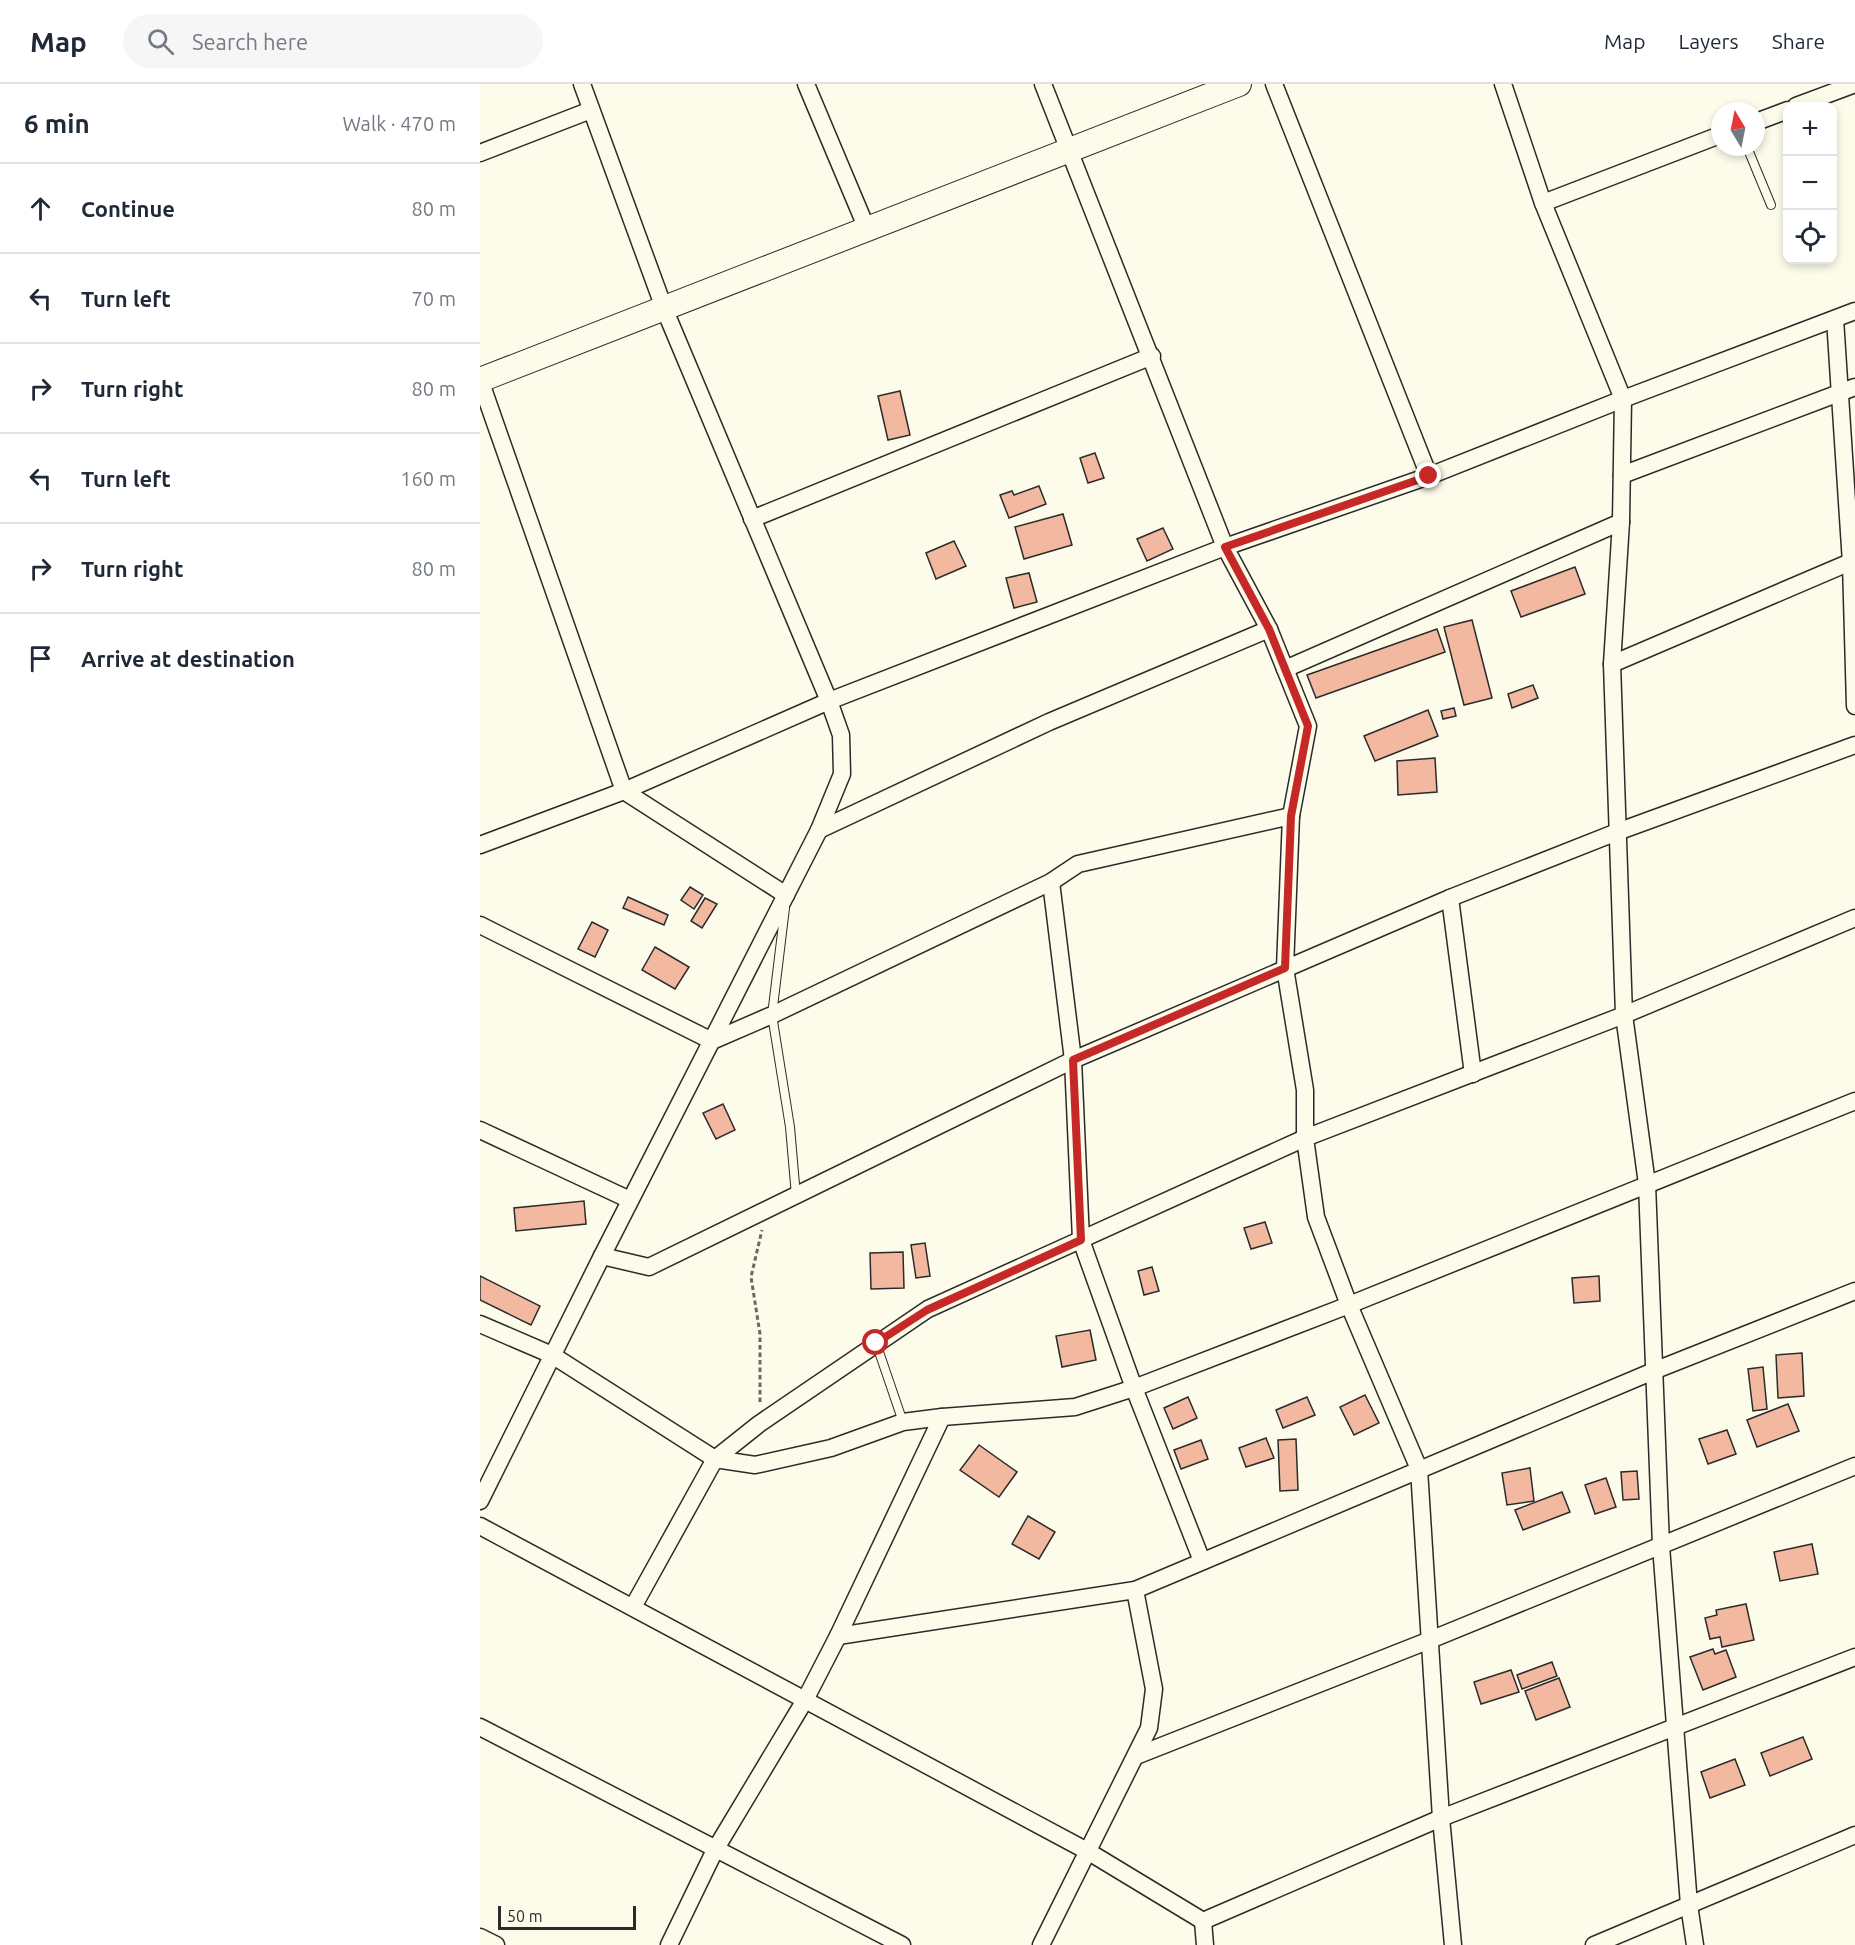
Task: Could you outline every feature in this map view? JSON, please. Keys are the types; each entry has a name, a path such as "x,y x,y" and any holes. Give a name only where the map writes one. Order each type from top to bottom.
{"street":[{"path":"480,1501 630,1200 819,830 842,774 841,735 829,701 664,308 582,84"},
{"path":"806,84 867,229"},
{"path":"1043,84 1152,356 1225,547 1269,629 1308,726 1291,816 1285,968 1305,1090 1305,1138 1316,1217 1349,1305 1419,1469 1442,1818 1453,1945"},
{"path":"786,895 624,791 480,380 1239,84"},
{"path":"1274,84 1429,476"},
{"path":"1503,84 1543,203 1623,399 1621,522 1612,664 1624,1015 1647,1184 1656,1370 1661,1546 1689,1905 1695,1945"},
{"path":"1807,102 1855,84"},
{"path":"480,153 591,110"},
{"path":"1765,119 1783,112"},
{"path":"1543,203 1711,138"},
{"path":"480,845 624,791 829,701 1225,547 1429,476 1855,311"},
{"path":"1835,319 1847,390 1855,706"},
{"path":"752,519 1152,356"},
{"path":"1622,474 1847,390"},
{"path":"1285,669 1621,522"},
{"path":"1612,664 1853,561"},
{"path":"819,830 1049,722 1269,629"},
{"path":"602,1256 649,1267 1073,1060 1285,968 1450,898 1617,832 1855,745"},
{"path":"480,925 712,1041 772,1015 1051,882 1078,864 1291,816"},
{"path":"1051,882 1073,1060 1081,1240 1134,1388 1202,1561"},
{"path":"1450,898 1473,1074"},
{"path":"633,1606 715,1459 759,1424 927,1310 1305,1138 1624,1015 1855,918"},
{"path":"480,1324 552,1356 715,1459 755,1465 831,1448 903,1422 1075,1407 1134,1388 1349,1305 1855,1101"},
{"path":"480,1130 630,1200"},
{"path":"838,1636 1135,1590 1656,1370 1855,1291"},
{"path":"669,1945 715,1850 805,1700 838,1636 942,1417"},
{"path":"1136,1756 1430,1640 1855,1466"},
{"path":"480,1526 1089,1852 1203,1921"},
{"path":"1041,1945 1149,1728 1154,1689 1135,1590"},
{"path":"1203,1921 1442,1818 1855,1657"},
{"path":"480,1728 902,1945"},
{"path":"1594,1945 1855,1835"},
{"path":"1203,1921 1205,1945"},
{"path":"480,1937 496,1945"}],"lane":[{"path":"1751,156 1771,205"},
{"path":"786,895 772,1015 790,1126 796,1196"},
{"path":"876,1343 903,1422"}],"path":[{"path":"759,1424 760,1334 751,1277 767,1210"}],"building":[{"path":"900,391 910,435 888,440 878,396"},
{"path":"1095,453 1104,478 1088,483 1080,458"},
{"path":"1039,486 1046,504 1009,518 1000,495 1012,491 1014,495"},
{"path":"1063,514 1072,545 1024,559 1015,527"},
{"path":"1163,528 1173,549 1147,561 1137,539"},
{"path":"954,541 966,566 936,579 926,553"},
{"path":"1575,567 1585,594 1521,617 1511,591"},
{"path":"1029,573 1037,602 1014,608 1006,578"},
{"path":"1472,620 1492,698 1464,705 1444,627"},
{"path":"1437,629 1445,652 1316,698 1307,675"},
{"path":"1533,685 1538,698 1512,708 1508,694"},
{"path":"1454,708 1456,716 1443,719 1441,711"},
{"path":"1428,710 1438,736 1375,761 1364,736"},
{"path":"1435,758 1437,792 1398,795 1397,761"},
{"path":"690,887 703,895 694,909 681,900"},
{"path":"628,897 668,915 664,925 623,908"},
{"path":"705,898 717,904 702,928 691,921"},
{"path":"592,922 608,930 595,957 578,949"},
{"path":"655,947 689,967 675,989 642,970"},
{"path":"723,1104 735,1130 716,1139 703,1113"},
{"path":"584,1201 586,1224 516,1231 514,1208"},
{"path":"1265,1222 1272,1243 1251,1249 1244,1228"},
{"path":"925,1243 930,1276 916,1278 911,1245"},
{"path":"903,1252 904,1288 871,1289 870,1253"},
{"path":"1152,1267 1159,1291 1144,1295 1138,1271"},
{"path":"480,1276 540,1306 531,1325 480,1300"},
{"path":"1599,1276 1600,1301 1574,1303 1572,1278"},
{"path":"1090,1330 1096,1360 1062,1367 1056,1336"},
{"path":"1802,1353 1804,1396 1778,1398 1776,1355"},
{"path":"1763,1367 1767,1409 1753,1411 1748,1369"},
{"path":"1365,1395 1379,1423 1354,1435 1340,1407"},
{"path":"1188,1397 1197,1418 1173,1429 1164,1408"},
{"path":"1307,1397 1315,1415 1283,1428 1276,1410"},
{"path":"1788,1404 1799,1431 1757,1447 1747,1420"},
{"path":"1727,1430 1736,1454 1708,1464 1699,1439"},
{"path":"1266,1438 1274,1458 1246,1467 1239,1448"},
{"path":"1296,1439 1298,1490 1280,1491 1278,1440"},
{"path":"1201,1440 1208,1459 1181,1469 1174,1450"},
{"path":"979,1445 1017,1472 999,1497 960,1470"},
{"path":"1530,1468 1534,1501 1507,1505 1502,1473"},
{"path":"1637,1471 1639,1499 1623,1500 1621,1472"},
{"path":"1606,1478 1616,1507 1595,1514 1585,1485"},
{"path":"1562,1492 1570,1512 1523,1530 1515,1510"},
{"path":"1028,1516 1055,1532 1039,1559 1012,1544"},
{"path":"1812,1544 1818,1574 1780,1581 1774,1552"},
{"path":"1746,1604 1754,1640 1722,1647 1720,1637 1710,1639 1705,1618 1717,1615 1716,1610"},
{"path":"1713,1649 1715,1654 1726,1650 1736,1677 1703,1690 1690,1657"},
{"path":"1552,1662 1557,1676 1522,1689 1517,1675"},
{"path":"1511,1670 1519,1692 1481,1704 1474,1682"},
{"path":"1559,1678 1570,1707 1536,1720 1525,1691"},
{"path":"1803,1737 1812,1759 1770,1776 1761,1753"},
{"path":"1735,1759 1745,1785 1710,1798 1701,1772"}],"route":[{"path":"876,1343 927,1310 1081,1240 1073,1060 1285,968 1291,816 1308,726 1269,629 1225,547 1429,476"}]}
